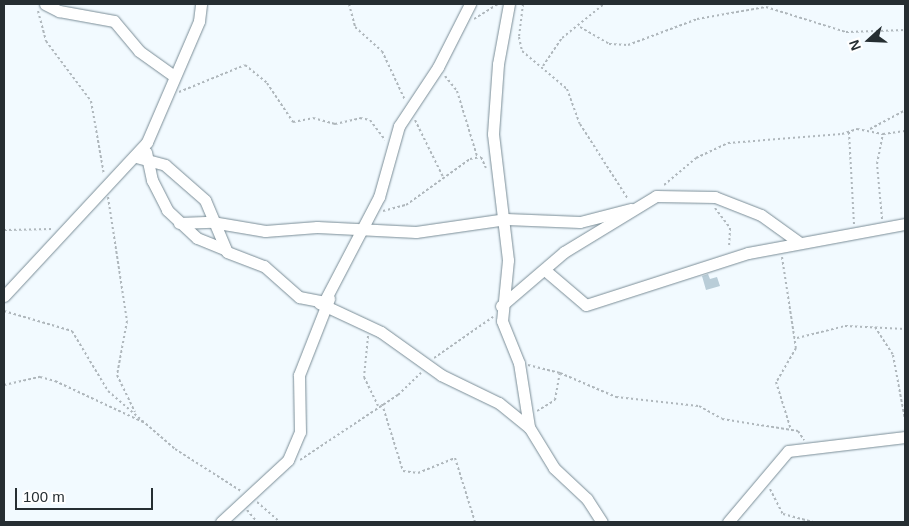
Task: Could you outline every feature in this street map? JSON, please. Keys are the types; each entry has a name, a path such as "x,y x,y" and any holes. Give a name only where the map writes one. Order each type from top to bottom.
{"street":[{"path":"45,4 59,11 114,21 139,51 174,76"},
{"path":"4,296 107,189 141,158 168,96 174,76 200,21 201,4"},
{"path":"221,522 275,476 295,444 301,421 299,375 324,302 378,200 394,155 400,126 438,67 470,4"},
{"path":"509,4 493,134 506,219 508,260 501,307 519,363 526,413 530,427 554,468 587,499 602,522"},
{"path":"141,158 158,196 179,223 208,245 224,249 264,266 292,292 324,302 428,364 441,375 499,403 530,427"},
{"path":"141,158 172,169 193,189 216,223 224,249"},
{"path":"501,307 546,271 564,252 636,206 656,196 715,197 762,215 800,242"},
{"path":"179,223 216,223 265,231 362,229 416,232 506,219 580,222 636,206"},
{"path":"546,271 586,305 673,274 725,263 748,252 858,234 883,227 905,224"},
{"path":"728,522 764,484 781,457 806,448 905,437"}],"path":[{"path":"36,4 46,41 92,101 128,321 117,375 135,412"},
{"path":"349,4 355,27 382,51 443,177"},
{"path":"523,4 520,45 527,57 542,66 571,94 580,124 620,190 636,206"},
{"path":"542,66 562,38 580,27 604,4"},
{"path":"580,27 609,44 628,45 697,19 766,7 846,32 905,30"},
{"path":"168,96 246,66 267,83 286,119 334,124 360,118 370,120 394,155"},
{"path":"438,67 457,91 478,156 500,182"},
{"path":"656,196 689,163 728,143 869,129 905,110"},
{"path":"869,129 883,134 905,132"},
{"path":"849,131 850,197 858,234"},
{"path":"883,134 877,164 883,227"},
{"path":"378,200 384,211 390,211 478,156"},
{"path":"709,204 730,228 725,263"},
{"path":"4,230 55,229"},
{"path":"782,247 786,296 796,338 790,365 776,382 791,430"},
{"path":"296,464 413,383 428,364 501,307"},
{"path":"4,311 72,331 99,381 148,425 209,474 251,495 280,522"},
{"path":"363,325 369,350 364,380 374,389 378,406"},
{"path":"796,338 835,327 905,329"},
{"path":"875,327 893,356 905,420"},
{"path":"519,363 560,373 621,398 698,406 722,419 791,430 801,433 806,448"},
{"path":"526,413 545,409 555,400 560,373"},
{"path":"4,385 40,377 54,381 148,425"},
{"path":"382,404 403,471 418,473 455,458 475,522"},
{"path":"764,484 783,514 812,522"},
{"path":"242,504 256,522"}],"building":[{"path":"708,274 710,279 717,277 720,286 706,290 702,276"}]}
